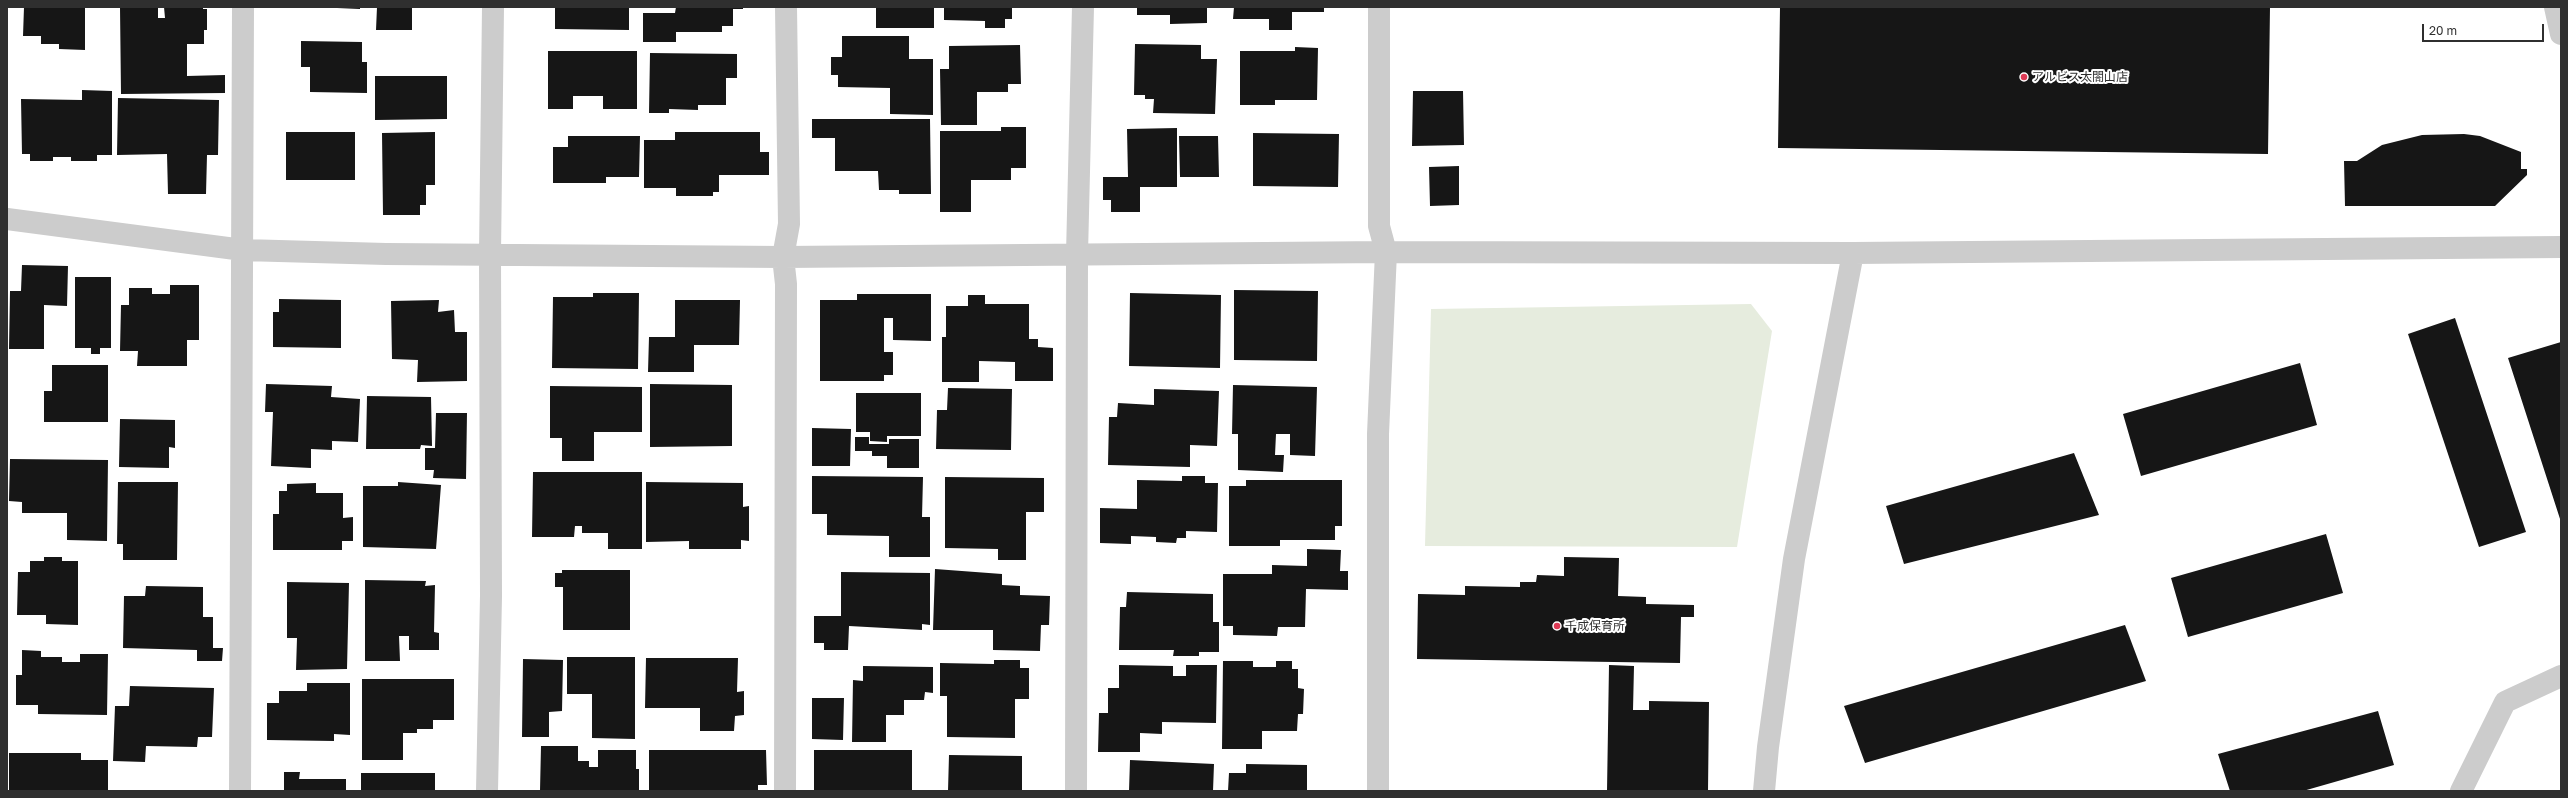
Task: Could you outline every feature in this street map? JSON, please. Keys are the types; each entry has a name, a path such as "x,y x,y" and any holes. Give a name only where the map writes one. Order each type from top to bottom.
{"street":[{"path":"240,791 243,7"},
{"path":"487,791 491,596 490,254 493,7"},
{"path":"785,791 786,284 783,257 789,224 786,7"},
{"path":"1076,791 1077,254 1083,7"},
{"path":"1378,791 1378,434 1386,252 1379,226 1379,7"},
{"path":"2555,7 2561,34"},
{"path":"7,219 243,250 490,254 783,257 1386,252 1853,253 2561,247"},
{"path":"1764,791 1768,747 1794,559 1853,253"},
{"path":"2461,791 2506,702 2561,676"}],"shaded area":[{"path":"1751,304 1772,331 1737,547 1425,546 1431,309"}],"building":[{"path":"24,7 85,7 85,50 59,49 59,44 41,44 41,36 23,36"},
{"path":"120,7 158,7 158,18 165,18 164,7 203,7 203,9 207,9 207,30 204,30 204,44 187,44 187,76 225,75 225,93 121,94"},
{"path":"360,7 360,9 337,8"},
{"path":"377,7 412,7 412,30 376,30"},
{"path":"555,7 629,7 629,30 555,29"},
{"path":"676,7 743,7 743,9 733,9 733,26 722,26 722,32 676,32 676,42 643,42 643,13 675,13"},
{"path":"876,7 934,7 934,28 876,28"},
{"path":"944,7 1012,7 1012,19 1005,19 1005,28 985,28 985,21 944,20"},
{"path":"1137,7 1207,7 1207,23 1170,24 1170,15 1137,15"},
{"path":"1234,7 1324,7 1324,12 1292,12 1292,30 1269,30 1269,19 1233,19"},
{"name":"アルビス太閤山店","path":"1780,7 2270,7 2268,154 1778,148"},
{"path":"842,36 909,36 909,59 933,59 933,115 890,114 890,88 838,87 838,75 831,75 831,57 842,57"},
{"path":"301,41 362,42 362,62 367,62 367,93 310,92 310,67 301,67"},
{"path":"1135,44 1201,45 1201,59 1217,59 1215,114 1153,113 1154,99 1145,99 1145,95 1134,95"},
{"path":"1020,45 1021,84 1008,84 1008,92 977,92 977,125 941,125 940,69 949,69 949,46"},
{"path":"1295,47 1318,48 1317,100 1275,100 1275,105 1240,105 1240,51 1295,51"},
{"path":"548,51 637,51 637,109 603,109 603,96 573,96 573,109 548,109"},
{"path":"650,53 737,54 737,78 726,78 726,105 698,105 698,110 669,109 669,113 649,113"},
{"path":"375,76 447,76 447,119 375,120"},
{"path":"82,90 112,91 112,155 97,155 97,161 71,161 71,157 53,157 53,161 30,161 30,154 22,154 21,99 82,100"},
{"path":"1413,91 1463,91 1464,145 1412,146"},
{"path":"118,98 219,100 218,155 207,155 206,194 168,194 167,154 117,155"},
{"path":"812,119 930,119 931,194 899,194 899,190 879,190 878,171 835,171 835,138 812,138"},
{"path":"1001,127 1026,127 1026,168 1011,168 1011,180 971,180 971,212 940,212 940,131 1001,131"},
{"path":"1177,128 1177,187 1140,187 1140,212 1111,212 1111,200 1103,200 1103,177 1128,177 1127,129"},
{"path":"286,132 355,132 355,180 286,180"},
{"path":"435,132 435,185 426,185 426,205 420,205 420,215 383,215 382,133"},
{"path":"675,132 760,132 760,152 769,152 769,175 719,175 719,192 713,192 713,196 676,196 676,188 644,188 644,140 675,140"},
{"path":"1253,133 1339,134 1338,187 1253,186"},
{"path":"2464,134 2480,136 2521,152 2521,169 2527,169 2527,175 2495,206 2345,206 2344,161 2357,161 2382,145 2422,135"},
{"path":"568,136 640,136 639,177 606,177 606,183 553,183 553,147 568,147"},
{"path":"1179,136 1218,136 1219,177 1180,177"},
{"path":"1459,166 1459,205 1430,206 1429,167"},
{"path":"22,265 68,266 67,306 44,305 44,349 9,349 10,291 21,291"},
{"path":"75,277 111,277 111,348 100,348 100,354 91,354 91,348 75,348"},
{"path":"170,285 199,285 199,340 187,340 187,366 137,366 138,351 120,351 121,305 129,305 129,288 152,288 152,294 170,294"},
{"path":"1234,290 1318,291 1317,361 1234,360"},
{"path":"593,293 639,293 638,369 552,368 553,297 593,297"},
{"path":"1130,293 1221,295 1220,368 1129,366"},
{"path":"857,294 931,294 931,341 893,340 893,318 884,318 884,352 893,352 893,375 884,375 884,381 820,381 820,300 857,300"},
{"path":"968,295 985,295 985,304 1029,304 1029,339 1038,339 1038,347 1053,348 1053,381 1015,381 1015,362 979,361 979,382 942,382 942,337 946,337 946,306 968,306"},
{"path":"279,299 341,300 341,348 273,347 273,312 279,312"},
{"path":"439,300 438,312 454,310 455,332 467,332 467,381 417,382 418,360 392,359 391,301"},
{"path":"675,300 740,300 739,345 694,345 694,372 648,372 649,337 675,337"},
{"path":"2455,318 2526,532 2479,547 2408,334"},
{"path":"2561,342 2561,522 2508,358"},
{"path":"2300,363 2317,425 2141,476 2123,414"},
{"path":"52,365 108,365 108,422 44,422 44,391 52,391"},
{"path":"266,384 332,386 331,397 360,399 358,442 332,441 332,450 311,449 311,468 271,466 273,412 265,412"},
{"path":"650,384 732,385 732,446 650,447"},
{"path":"1233,385 1317,387 1315,456 1290,455 1290,434 1276,434 1275,455 1284,455 1283,472 1238,470 1238,434 1232,434"},
{"path":"550,386 642,387 642,432 594,432 594,461 562,461 562,438 550,438"},
{"path":"948,388 1012,389 1011,450 936,449 937,410 947,410"},
{"path":"1154,389 1219,391 1217,446 1190,445 1190,467 1108,465 1109,417 1117,417 1118,403 1154,405"},
{"path":"856,393 921,393 921,436 887,436 887,442 870,441 870,432 856,432"},
{"path":"367,396 431,397 432,446 421,445 420,449 366,449"},
{"path":"436,413 467,413 466,479 433,478 434,470 425,470 425,448 435,448"},
{"path":"120,419 175,420 175,448 169,447 169,468 119,467"},
{"path":"812,428 851,429 850,466 812,466"},
{"path":"855,437 869,437 869,444 889,444 889,439 919,439 919,468 887,468 887,456 872,456 872,451 855,451"},
{"path":"2074,453 2099,515 1904,564 1886,506"},
{"path":"10,459 108,460 107,541 67,540 67,513 22,513 22,502 9,501"},
{"path":"533,472 642,472 642,549 608,549 608,533 582,533 582,526 575,526 574,537 532,537"},
{"path":"812,476 923,477 922,517 930,517 930,557 889,557 889,536 827,535 827,514 812,514"},
{"path":"1182,476 1205,476 1205,483 1218,483 1217,532 1186,531 1186,538 1177,538 1176,543 1156,542 1156,537 1131,536 1131,544 1100,543 1100,508 1137,509 1137,480 1182,481"},
{"path":"945,477 1044,478 1044,512 1026,512 1026,560 998,560 998,549 945,548"},
{"path":"1246,480 1342,480 1342,526 1335,526 1335,540 1280,540 1280,546 1229,546 1229,486 1246,486"},
{"path":"118,482 178,482 177,560 123,560 123,544 117,544"},
{"path":"398,482 441,485 436,549 363,547 363,486 398,486"},
{"path":"646,482 743,483 743,507 749,506 749,541 741,540 741,549 689,549 689,541 646,542"},
{"path":"316,483 316,493 343,493 343,518 353,517 353,541 342,541 342,550 273,550 273,514 279,514 279,491 287,491 287,484"},
{"path":"2326,534 2343,593 2188,637 2171,578"},
{"path":"1307,549 1341,550 1340,571 1348,571 1348,590 1306,589 1305,627 1278,627 1277,636 1233,635 1233,626 1223,626 1223,574 1272,574 1272,565 1307,566"},
{"path":"44,557 62,557 62,561 78,561 78,625 46,624 46,615 17,615 18,572 30,572 30,561 44,561"},
{"path":"1564,557 1619,558 1618,596 1646,597 1646,604 1694,605 1694,617 1681,617 1680,663 1417,659 1418,594 1465,595 1465,586 1520,587 1520,582 1536,582 1537,575 1564,576"},
{"path":"935,569 1002,574 1002,585 1020,586 1020,595 1050,596 1049,625 1041,625 1040,651 993,650 993,630 933,630"},
{"path":"562,570 630,570 630,630 563,630 563,587 555,587 555,573 562,573"},
{"path":"841,572 930,573 930,625 922,624 922,630 849,626 848,650 824,650 824,643 814,643 814,616 841,616"},
{"path":"365,580 426,581 425,586 435,585 434,632 439,633 439,650 409,650 409,636 399,636 400,661 365,661"},
{"path":"287,582 349,583 347,669 296,670 297,638 287,638"},
{"path":"146,586 203,587 203,617 213,617 213,648 223,648 222,661 197,661 197,650 123,648 124,596 145,596"},
{"path":"1127,592 1213,594 1213,622 1219,622 1219,652 1199,652 1199,656 1173,656 1174,650 1119,650 1120,607 1126,607"},
{"path":"2125,625 2146,681 1865,763 1844,706"},
{"path":"22,650 41,651 41,657 62,657 62,662 80,662 80,654 108,654 107,715 38,714 38,705 16,705 16,675 22,675"},
{"path":"567,657 635,657 635,739 592,738 592,694 567,694"},
{"path":"646,658 738,658 737,692 744,691 744,715 735,716 734,731 700,731 700,708 645,708"},
{"path":"523,659 563,660 562,711 549,712 549,737 522,737"},
{"path":"994,660 1020,660 1020,668 1029,668 1029,699 1015,699 1015,738 947,737 947,696 940,696 940,663 994,664"},
{"path":"1223,661 1253,661 1253,667 1276,667 1276,661 1292,661 1292,669 1298,669 1298,688 1304,689 1303,714 1298,714 1297,731 1262,731 1262,749 1222,749"},
{"path":"1119,665 1173,666 1173,676 1186,676 1186,665 1217,665 1216,723 1162,722 1162,734 1140,733 1140,752 1098,752 1099,713 1108,713 1108,688 1119,688"},
{"path":"1609,665 1634,666 1633,710 1649,710 1649,701 1709,702 1708,791 1607,791"},
{"path":"863,666 933,667 933,693 925,692 924,700 904,700 904,715 886,715 886,742 852,742 853,680 863,681"},
{"path":"362,679 454,679 454,720 433,720 433,729 417,729 417,733 403,733 403,760 362,760"},
{"path":"307,683 350,683 350,735 334,734 334,741 267,740 267,703 279,703 279,691 307,691"},
{"path":"130,686 214,688 212,737 198,737 197,747 146,746 145,762 113,761 115,706 129,706"},
{"path":"812,698 844,698 843,740 812,739"},
{"path":"2378,711 2394,765 2303,791 2230,791 2218,754"},
{"path":"541,746 578,746 578,761 589,761 589,767 598,767 598,750 636,750 636,769 639,769 639,791 540,791"},
{"path":"649,750 766,750 767,785 758,785 758,791 649,791"},
{"path":"814,750 912,750 912,791 814,791"},
{"path":"9,753 81,753 81,760 108,760 108,791 9,791"},
{"path":"949,755 1022,756 1022,791 948,791"},
{"path":"1130,760 1214,764 1213,791 1129,791"},
{"path":"1246,764 1307,765 1307,791 1228,791 1229,773 1246,773"},
{"path":"284,772 300,772 299,779 346,779 346,791 284,791"},
{"path":"361,773 435,773 435,791 361,791"}],"place":[{"name":"アルビス太閤山店","path":"2024,77"},
{"name":"千成保育所","path":"1557,626"}]}
